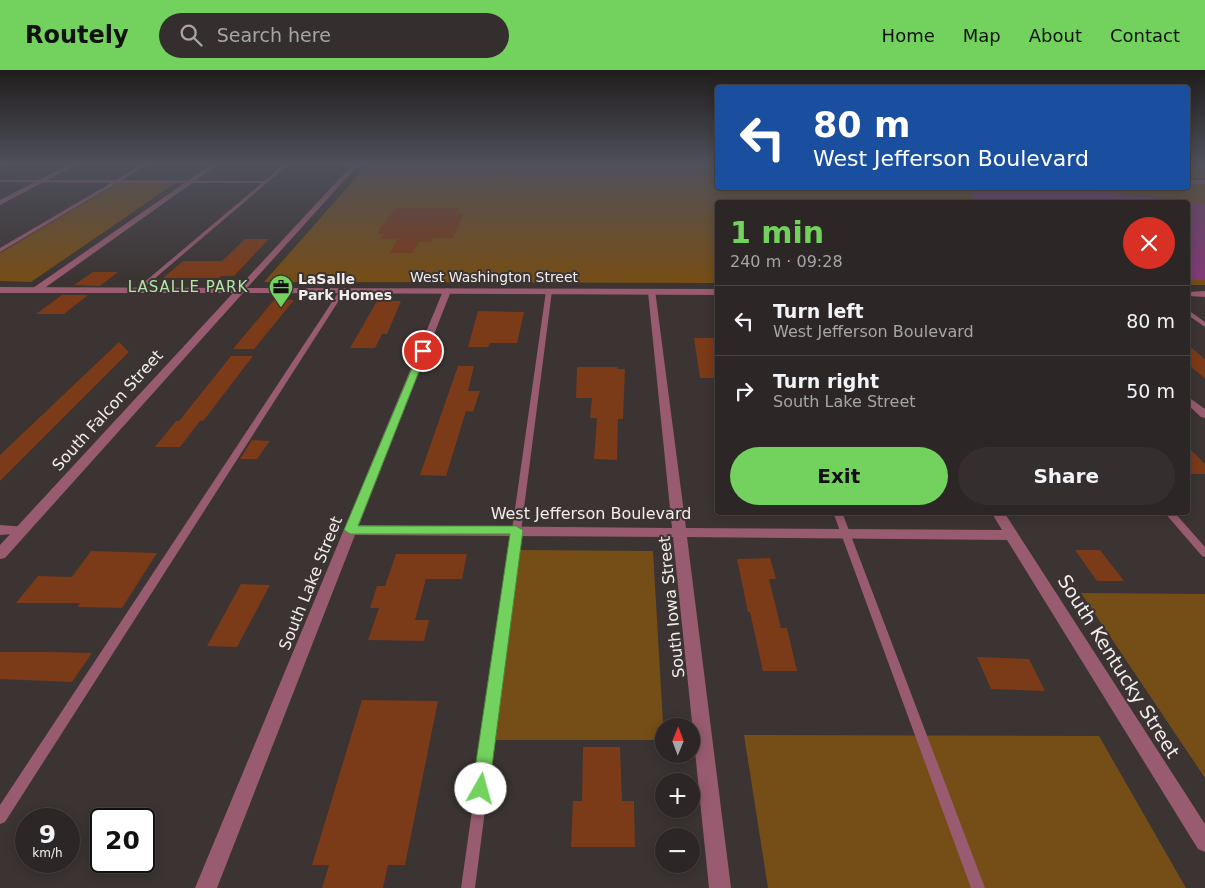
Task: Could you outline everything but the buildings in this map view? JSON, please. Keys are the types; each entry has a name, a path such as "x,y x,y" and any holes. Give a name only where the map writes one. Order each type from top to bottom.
{"street":[{"path":"36,290 162,202"},
{"name":"South Falcon Street","path":"0,554 321,202"},
{"name":"West Washington Street","path":"0,290 715,292"},
{"name":"South Lake Street","path":"206,888 447,291"},
{"name":"South Iowa Street","path":"652,292 720,888"},
{"path":"1190,294 1205,294"},
{"path":"1190,402 1205,415"},
{"name":"South Kentucky Street","path":"998,515 1205,842"},
{"path":"0,530 22,530"},
{"name":"West Jefferson Boulevard","path":"350,530 1010,535"}],"lane":[{"path":"0,250 82,202"},
{"path":"138,290 242,202"},
{"path":"0,817 342,291"},
{"path":"468,888 548,291"},
{"path":"1190,314 1205,325"},
{"path":"838,515 978,888"},
{"path":"1171,515 1205,553"}],"shaded area":[{"path":"86,202 148,202 31,282 0,281 0,253"},
{"path":"334,202 715,202 715,283 264,282"},
{"path":"1190,202 1205,202 1205,285 1190,285"},
{"path":"1190,202 1205,204 1205,280 1190,280"},
{"path":"520,550 653,551 663,718 655,718 655,740 495,740"},
{"path":"1081,593 1205,594 1205,778"},
{"path":"744,735 1099,736 1186,888 768,888"}],"place":[{"name":"LaSalle Park Homes","path":"281,308"}],"district":[{"name":"LASALLE PARK","path":"188,287"}],"route":[{"path":"423,351 350,530 516,530 481,789"}]}
